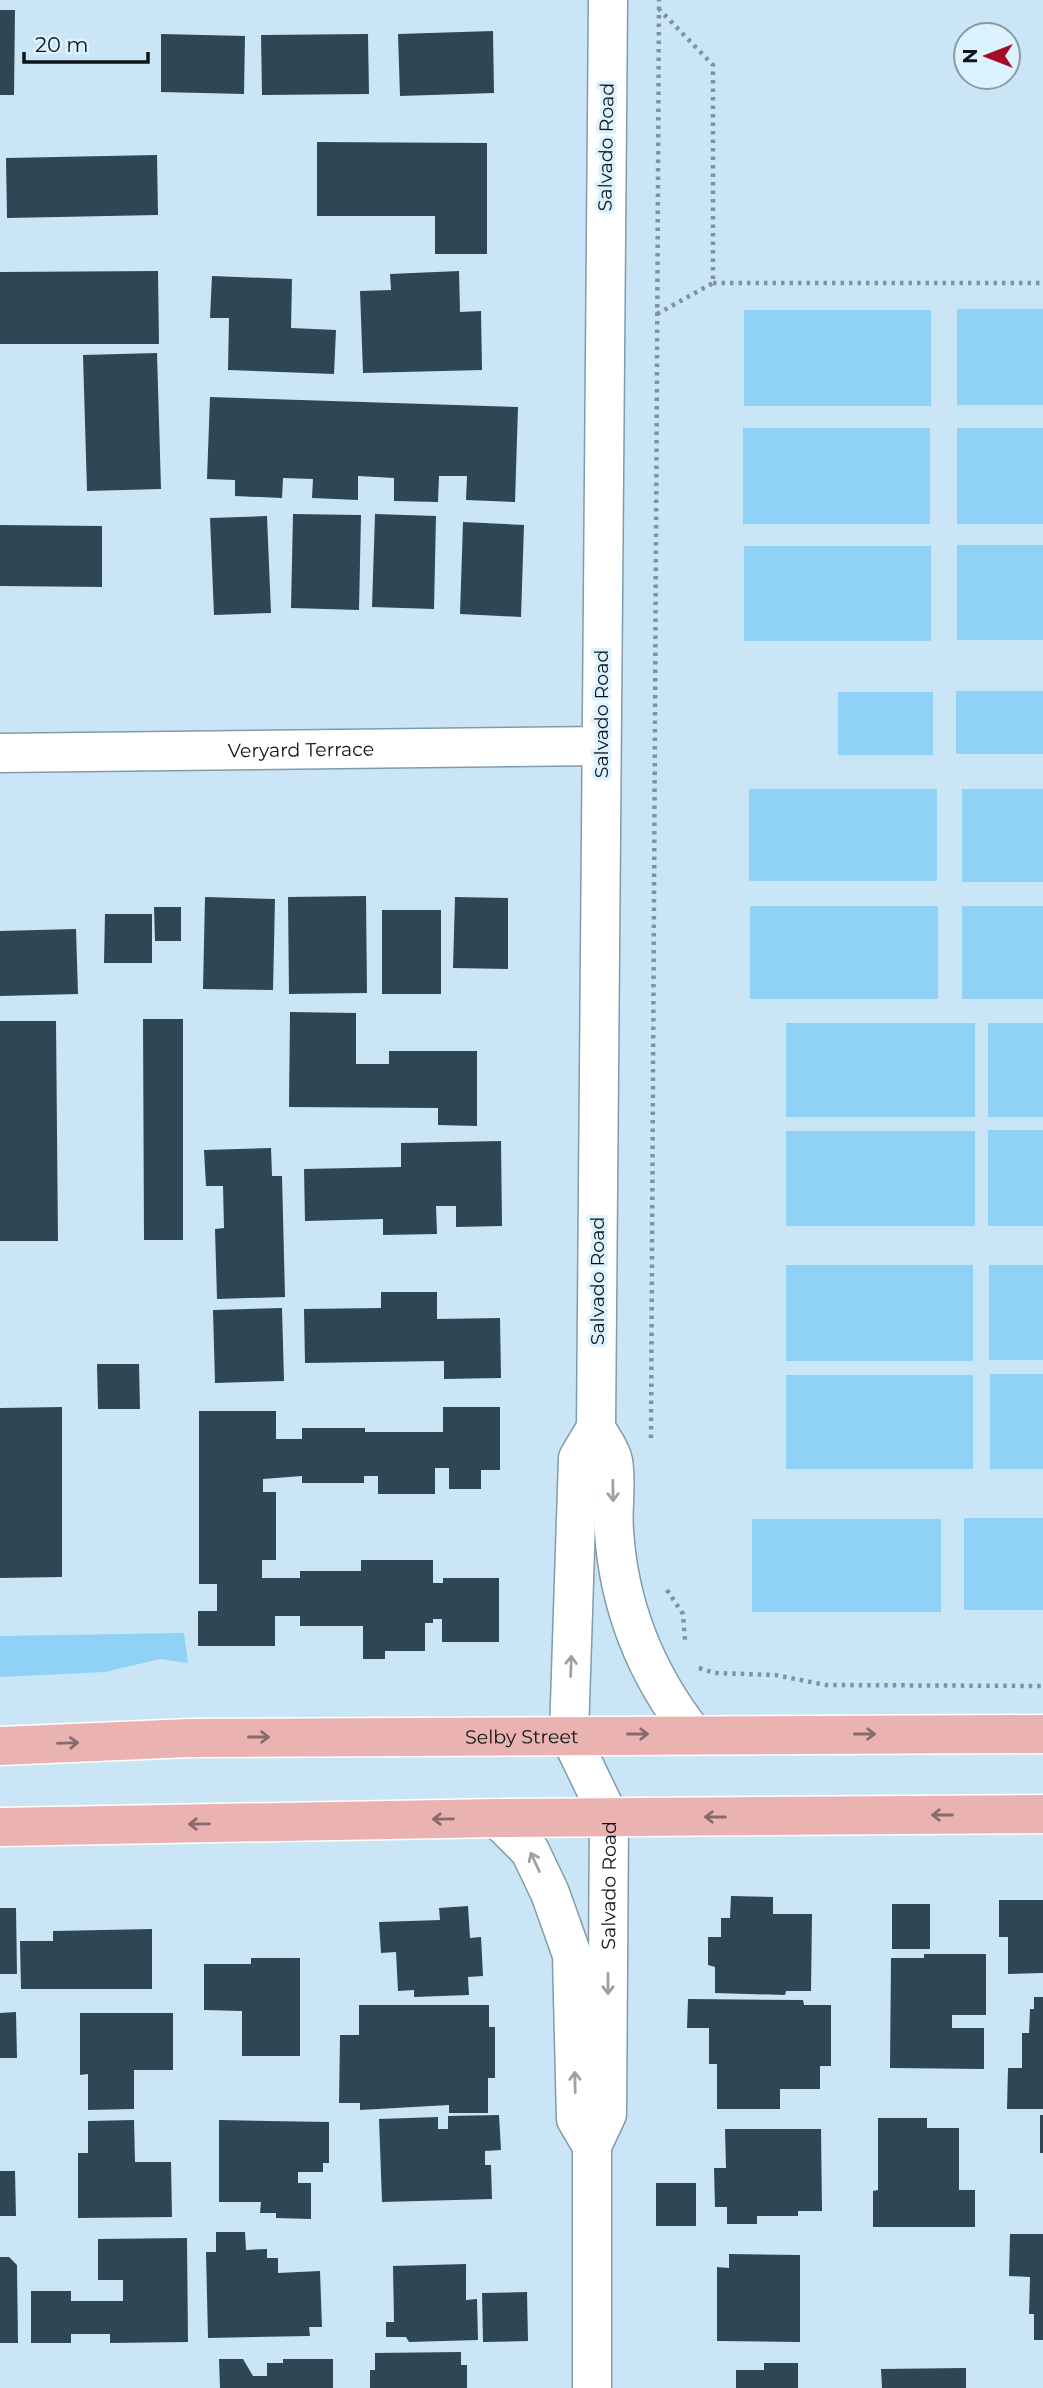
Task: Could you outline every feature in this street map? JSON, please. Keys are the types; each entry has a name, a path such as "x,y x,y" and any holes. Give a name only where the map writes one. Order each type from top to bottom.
{"main road":[{"name":"Selby Street","path":"0,1746 190,1738 569,1734 1043,1734"},
{"path":"0,1827 497,1818 1043,1814"}],"street":[{"name":"Salvado Road","path":"608,0 596,1427 613,1460 614,1530 625,1606 643,1655 666,1699 693,1734"},
{"name":"Veryard Terrace","path":"0,753 601,746"},
{"name":"Salvado Road","path":"592,2388 592,2146 607,2114 609,1817 569,1734 578,1458 596,1427"},
{"name":"Salvado Road","path":"497,1818 530,1851 550,1893 572,1955 576,2119 592,2146"}],"path":[{"path":"651,1443 659,0"},
{"path":"659,8 713,65 713,283"},
{"path":"657,314 713,283 1043,283"},
{"path":"663,1584 683,1614 685,1644"},
{"path":"694,1665 708,1671 775,1675 826,1685 1043,1686"},
{"path":"708,1671 709,1682"}],"shaded area":[{"path":"957,309 1043,309 1043,405 957,405"},
{"path":"744,310 931,310 931,406 744,406"},
{"path":"743,428 930,428 930,524 743,524"},
{"path":"957,428 1043,428 1043,524 957,524"},
{"path":"957,545 1043,545 1043,640 957,640"},
{"path":"744,546 931,546 931,641 744,641"},
{"path":"956,691 1043,691 1043,754 956,754"},
{"path":"838,692 933,692 933,755 838,755"},
{"path":"749,789 937,789 937,881 749,881"},
{"path":"962,789 1043,789 1043,882 962,882"},
{"path":"750,906 938,906 938,999 750,999"},
{"path":"962,906 1043,906 1043,999 962,999"},
{"path":"786,1023 975,1023 975,1117 786,1117"},
{"path":"988,1023 1043,1023 1043,1117 988,1117"},
{"path":"988,1130 1043,1130 1043,1226 988,1226"},
{"path":"786,1131 975,1131 975,1226 786,1226"},
{"path":"786,1265 973,1265 973,1361 786,1361"},
{"path":"989,1265 1043,1265 1043,1360 989,1360"},
{"path":"990,1374 1043,1374 1043,1469 990,1469"},
{"path":"786,1375 973,1375 973,1469 786,1469"},
{"path":"964,1518 1043,1518 1043,1610 964,1610"},
{"path":"752,1519 941,1519 941,1612 752,1612"},
{"path":"184,1633 188,1663 160,1659 105,1672 0,1677 0,1636"}],"building":[{"path":"0,10 15,10 14,95 0,95"},
{"path":"493,31 494,93 400,96 398,34"},
{"path":"161,34 245,36 244,94 161,92"},
{"path":"368,34 369,94 262,95 261,35"},
{"path":"317,142 487,143 487,254 435,254 435,216 317,216"},
{"path":"157,155 158,215 7,218 6,158"},
{"path":"158,271 159,344 0,344 0,272"},
{"path":"459,271 460,312 481,311 482,370 363,373 360,291 391,290 390,274"},
{"path":"212,276 292,279 291,328 336,330 334,374 228,370 229,318 210,318"},
{"path":"157,353 161,489 87,491 83,355"},
{"path":"210,397 518,407 515,502 466,500 467,476 439,476 438,502 394,501 394,478 358,476 358,500 312,498 313,479 283,478 282,498 235,496 235,480 207,479"},
{"path":"293,514 361,515 359,610 291,608"},
{"path":"375,514 436,516 434,609 372,607"},
{"path":"267,516 271,613 214,615 210,518"},
{"path":"463,522 524,525 521,617 460,614"},
{"path":"0,525 102,526 102,587 0,586"},
{"path":"366,896 367,993 289,994 288,897"},
{"path":"205,897 275,899 273,990 203,989"},
{"path":"455,897 508,898 508,969 453,968"},
{"path":"154,907 181,907 181,941 155,941"},
{"path":"382,910 441,910 441,994 382,994"},
{"path":"105,914 152,914 152,963 104,963"},
{"path":"76,929 78,994 0,996 0,931"},
{"path":"290,1012 356,1013 356,1064 389,1064 389,1051 477,1051 477,1126 438,1125 438,1108 289,1107"},
{"path":"143,1019 183,1019 183,1240 144,1240"},
{"path":"0,1021 56,1021 58,1241 0,1241"},
{"path":"501,1141 502,1226 456,1227 456,1206 436,1206 437,1234 383,1235 383,1219 305,1221 304,1169 401,1167 401,1143"},
{"path":"271,1148 272,1176 282,1176 285,1297 217,1299 215,1229 224,1228 223,1186 206,1186 204,1150"},
{"path":"381,1292 437,1292 437,1319 500,1318 501,1378 444,1379 444,1361 305,1363 304,1309 381,1308"},
{"path":"282,1308 284,1381 215,1383 213,1310"},
{"path":"97,1364 139,1364 140,1409 98,1409"},
{"path":"62,1407 62,1577 0,1578 0,1408"},
{"path":"443,1407 500,1407 500,1470 481,1470 481,1489 449,1489 449,1468 435,1468 435,1494 378,1494 378,1476 364,1476 364,1483 302,1483 302,1476 263,1479 263,1492 276,1492 276,1560 262,1560 262,1578 300,1578 300,1571 361,1571 361,1560 433,1560 433,1583 443,1583 443,1578 499,1578 499,1642 442,1642 442,1619 433,1619 433,1623 425,1623 425,1651 385,1651 385,1659 363,1659 363,1626 300,1626 300,1616 275,1616 275,1646 198,1646 198,1611 217,1611 217,1584 199,1584 199,1411 276,1411 276,1439 302,1439 302,1428 365,1428 365,1432 443,1432"},
{"path":"731,1896 773,1897 773,1914 812,1914 811,1991 786,1991 785,1995 715,1993 715,1967 708,1965 708,1937 721,1937 721,1918 730,1918"},
{"path":"999,1900 1043,1900 1043,1973 1008,1974 1008,1937 999,1937"},
{"path":"892,1904 930,1904 930,1949 892,1949"},
{"path":"468,1906 470,1938 481,1937 483,1976 468,1977 469,1995 414,1997 414,1990 398,1991 396,1952 381,1953 379,1922 440,1920 439,1908"},
{"path":"0,1908 16,1908 17,1974 0,1974"},
{"path":"152,1929 152,1989 21,1989 20,1941 53,1941 53,1931"},
{"path":"924,1954 986,1954 986,2015 952,2015 952,2028 984,2028 984,2069 890,2068 891,1958 924,1958"},
{"path":"251,1958 300,1958 300,2056 242,2056 242,2011 204,2010 204,1964 251,1964"},
{"path":"1034,1997 1043,1997 1043,2109 1007,2109 1008,2068 1022,2068 1022,2033 1029,2033 1030,2009 1034,2009"},
{"path":"688,1999 803,2000 804,2005 831,2005 831,2066 820,2066 820,2089 780,2089 780,2109 717,2109 717,2064 709,2064 709,2028 687,2028"},
{"path":"359,2005 489,2005 489,2027 495,2027 495,2078 488,2078 488,2113 449,2113 449,2105 360,2110 360,2103 339,2103 340,2035 359,2035"},
{"path":"16,2012 17,2058 0,2058 0,2013"},
{"path":"80,2013 173,2013 173,2070 134,2070 134,2109 88,2110 88,2074 80,2075"},
{"path":"499,2115 501,2150 485,2151 485,2165 491,2165 492,2199 382,2202 379,2119 438,2117 438,2129 448,2129 448,2116"},
{"path":"1040,2115 1043,2115 1043,2153 1040,2153"},
{"path":"878,2118 927,2118 927,2128 959,2128 959,2190 975,2190 975,2227 873,2227 873,2191 878,2190"},
{"path":"134,2120 135,2162 171,2162 172,2217 78,2218 78,2153 88,2153 88,2121"},
{"path":"219,2120 329,2122 329,2163 323,2163 323,2172 298,2172 298,2183 311,2183 311,2219 276,2218 276,2213 260,2213 261,2202 219,2202"},
{"path":"725,2129 821,2129 822,2211 798,2211 798,2216 757,2216 757,2224 727,2224 727,2207 715,2207 714,2168 726,2168"},
{"path":"0,2171 15,2171 16,2216 0,2216"},
{"path":"656,2183 696,2183 696,2226 656,2226"},
{"path":"216,2232 245,2232 246,2250 267,2249 267,2258 278,2258 278,2273 320,2271 322,2327 309,2327 310,2336 208,2338 206,2252 216,2252"},
{"path":"1010,2234 1043,2234 1043,2340 1034,2340 1034,2314 1029,2314 1030,2277 1009,2276"},
{"path":"187,2238 188,2342 110,2343 110,2334 71,2334 71,2343 31,2343 31,2291 71,2291 71,2301 123,2301 123,2280 98,2280 98,2239"},
{"path":"729,2254 800,2255 800,2342 717,2341 717,2267 729,2268"},
{"path":"0,2257 9,2257 17,2265 18,2343 0,2343"},
{"path":"466,2264 466,2300 477,2299 478,2340 409,2342 406,2337 386,2337 386,2322 394,2322 393,2266"},
{"path":"527,2292 528,2341 483,2342 482,2293"},
{"path":"461,2352 461,2365 467,2365 467,2388 370,2388 370,2370 375,2370 375,2353"},
{"path":"219,2359 243,2359 253,2376 267,2376 267,2363 283,2363 283,2359 333,2359 333,2388 220,2388"},
{"path":"764,2363 798,2363 798,2388 736,2388 736,2370 764,2370"},
{"path":"966,2368 966,2388 882,2388 881,2369"}]}
